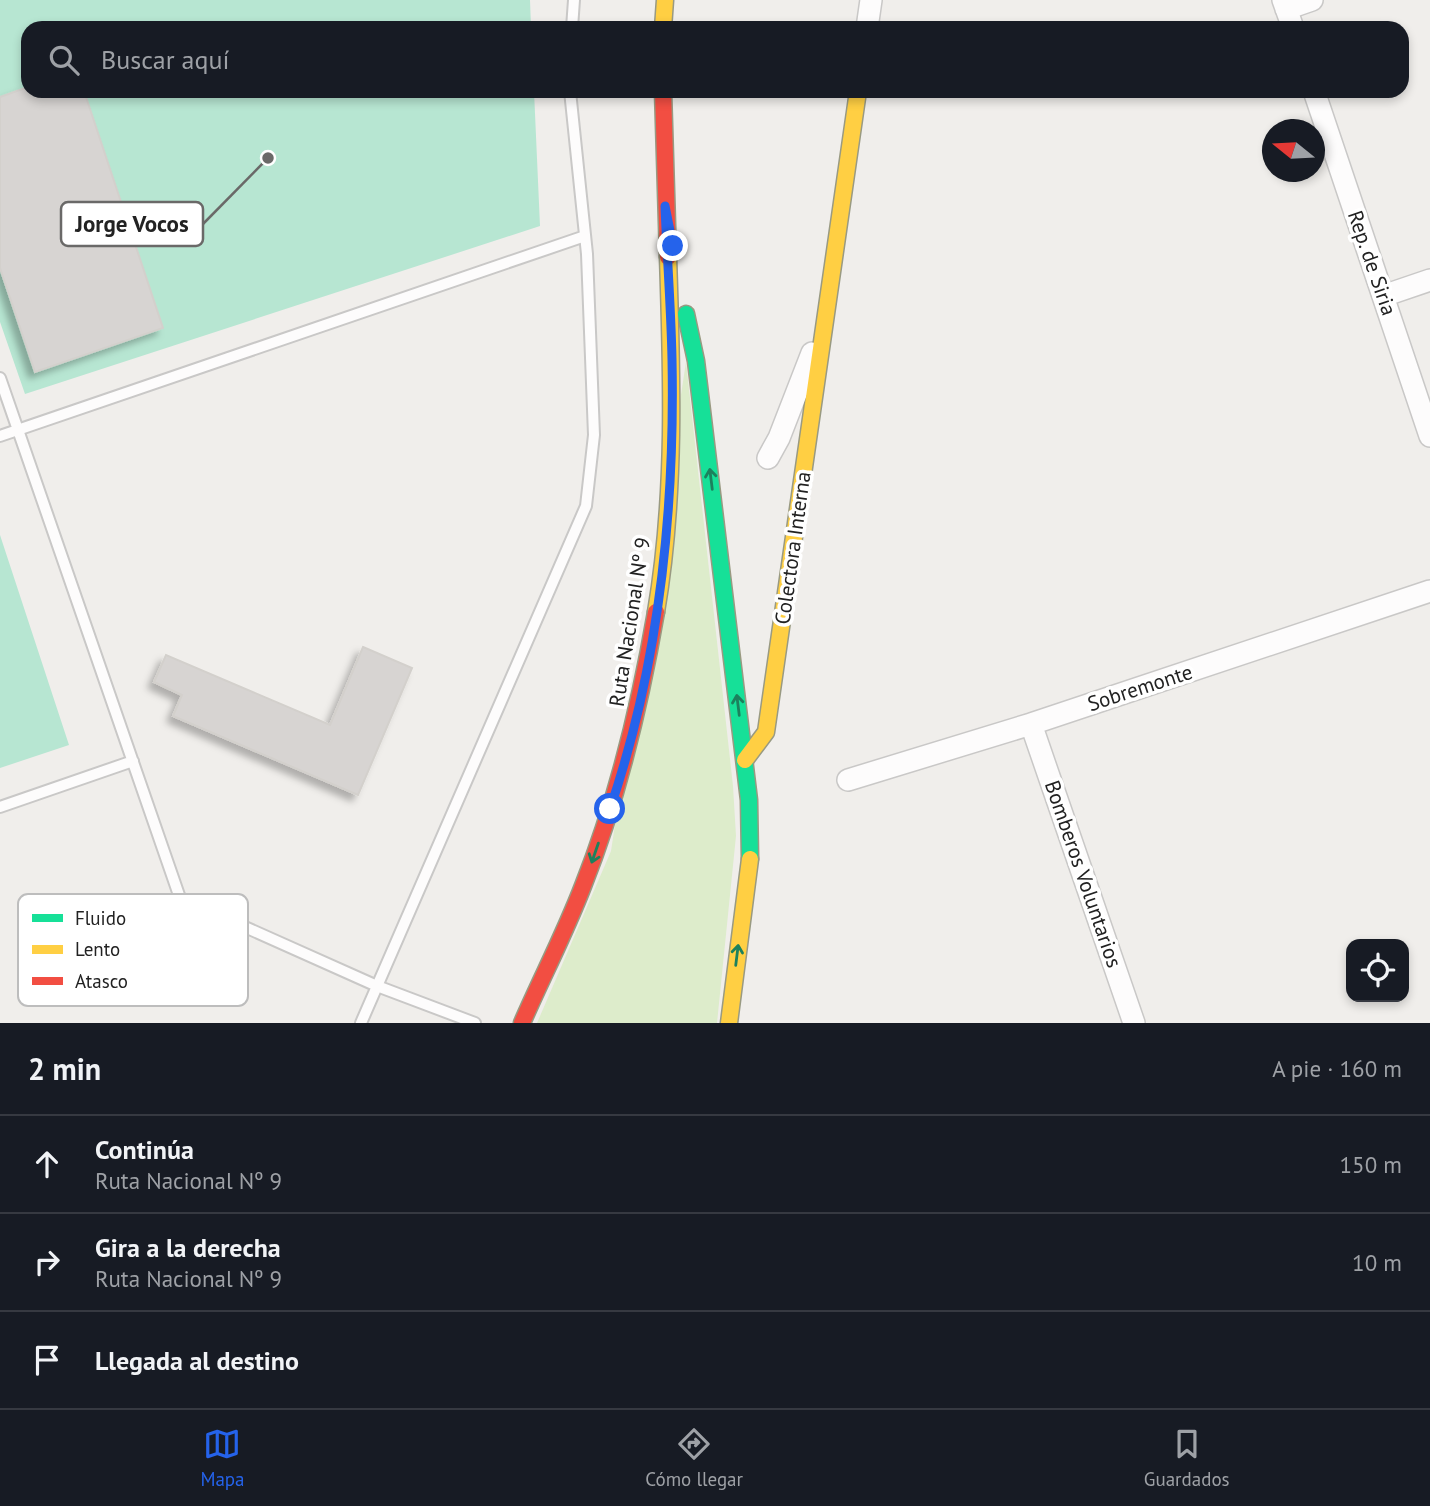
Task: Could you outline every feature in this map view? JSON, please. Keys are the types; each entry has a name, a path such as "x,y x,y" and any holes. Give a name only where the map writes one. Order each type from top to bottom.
{"main road":[{"path":"664,21 665,0"},
{"name":"Ruta Nacional Nº 9","path":"522,1023 589,871 624,766 652,646 668,511 671,447 672,359 663,98"},
{"name":"Colectora Interna","path":"745,760 766,732 857,98"},
{"name":"Ruta Nacional Nº 9","path":"665,206 696,361 749,800 750,860 729,1023"}],"street":[{"path":"868,21 871,0"},
{"path":"1287,12 1312,0"},
{"name":"Rep. de Siria","path":"1316,98 1430,436"},
{"path":"1383,296 1430,280"},
{"name":"Colectora Interna","path":"768,458 779,438 807,363 824,329"},
{"name":"Sobremonte","path":"848,780 1031,724 1430,591"},
{"name":"Bomberos Voluntarios","path":"1031,724 1134,1023"}],"lane":[{"path":"572,21 574,0"},
{"path":"361,1023 586,506 594,435 585,236 571,98"},
{"path":"0,436 585,236"},
{"path":"0,378 179,894"},
{"path":"0,807 133,761"},
{"path":"248,928 377,986 474,1023"}],"green space":[{"path":"0,0 530,0 531,21 21,21 21,98 534,98 540,226 25,394 0,322"},
{"path":"686,362 733,786 736,836 717,1023 537,1023 611,851"},
{"path":"0,535 69,745 0,768"}],"building":[{"path":"21,90 21,98 86,98 163,328 35,372 0,268 0,97"},
{"path":"363,647 412,668 358,795 173,716 182,695 154,682 166,655 330,725"}],"traffic: fast":[{"path":"686,314 696,361 749,800 750,859"}],"traffic: slow":[{"path":"664,21 665,0"},
{"path":"745,760 766,732 857,98"},
{"path":"656,612 670,479 668,257"},
{"path":"729,1023 750,859"}],"traffic: jam":[{"path":"663,98 668,257"},
{"path":"522,1023 596,853 635,716 656,612"}],"place":[{"name":"Jorge Vocos","path":"268,158"}],"route":[{"path":"610,809 636,720 652,646 668,511 672,359 665,206 673,246"}]}
